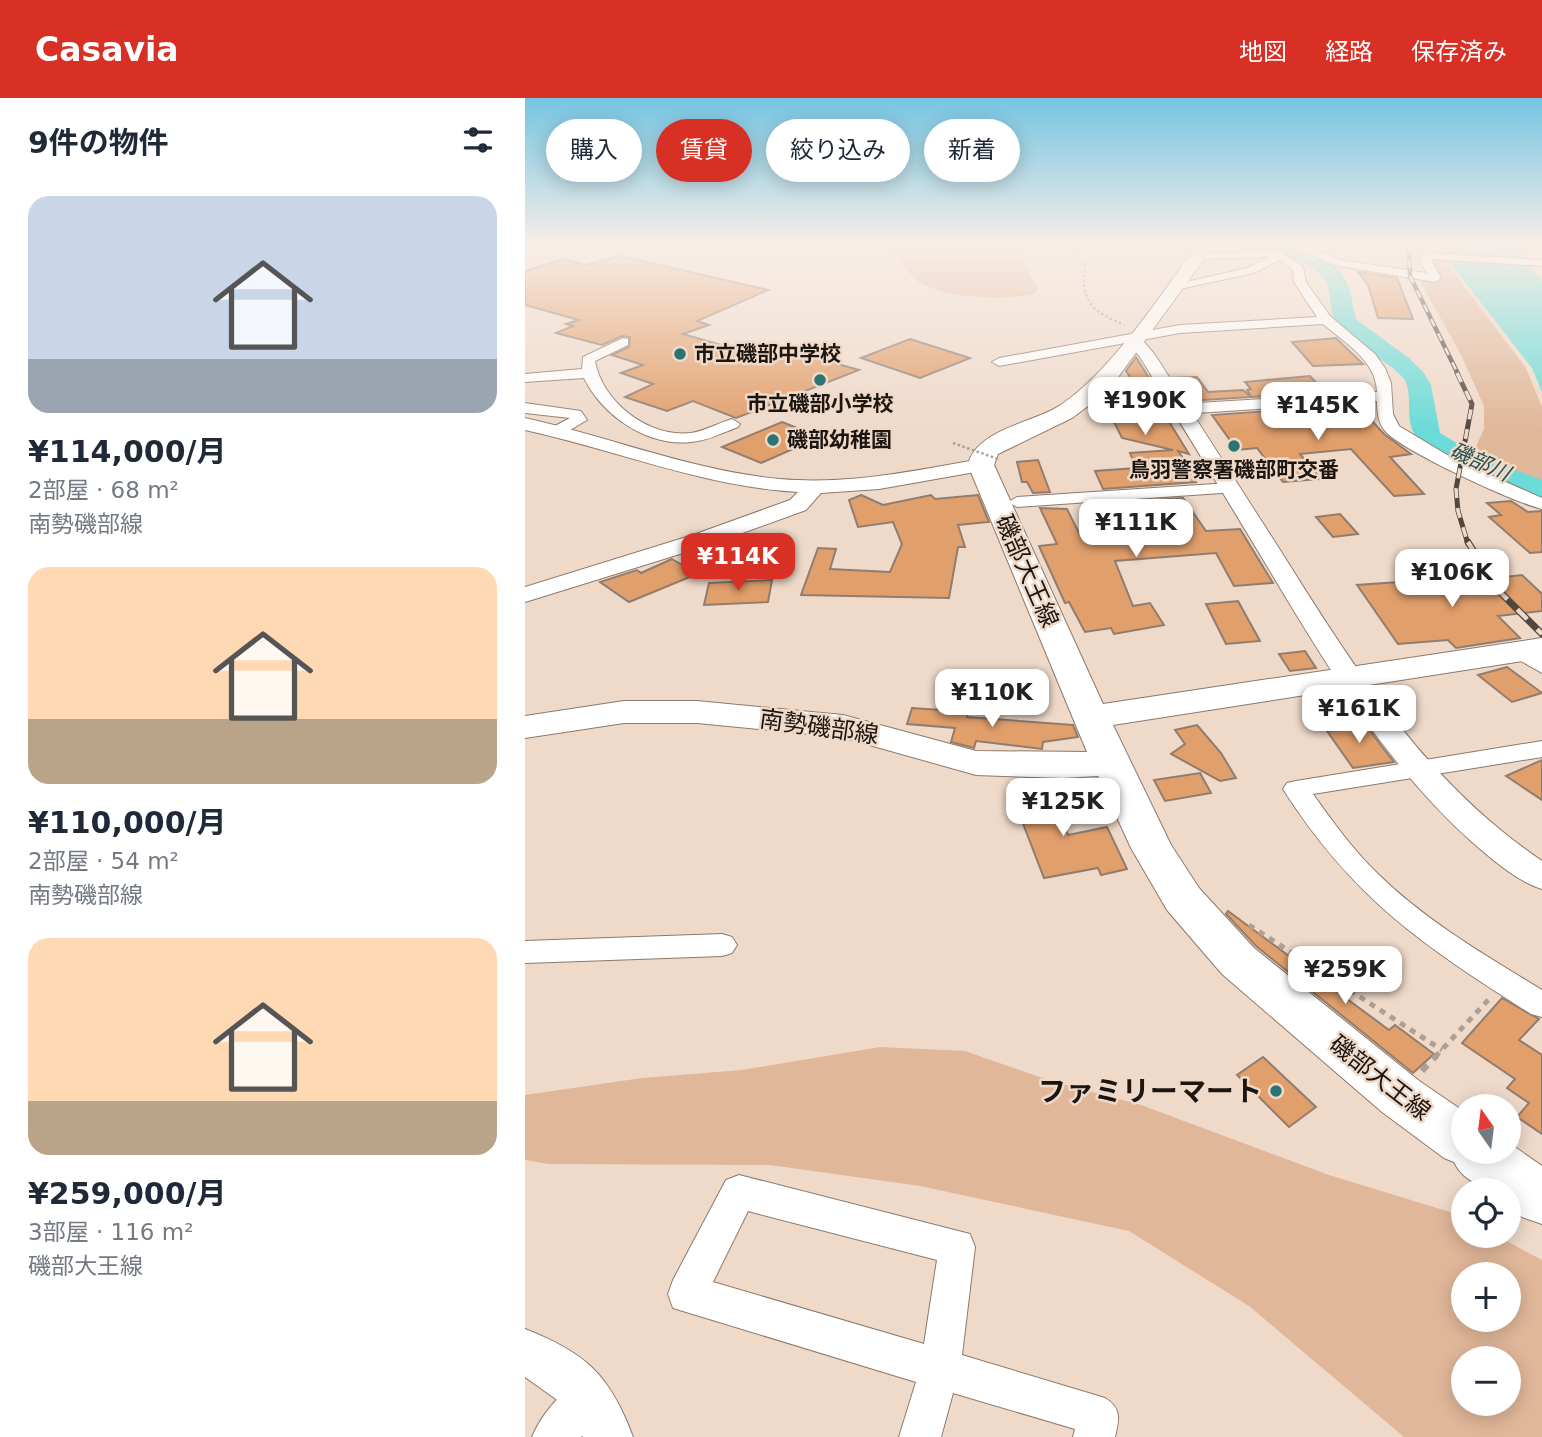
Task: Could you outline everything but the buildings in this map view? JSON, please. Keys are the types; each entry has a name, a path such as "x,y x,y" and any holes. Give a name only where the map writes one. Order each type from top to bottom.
{"main road":[{"path":"990,462 985,452 993,446 1064,413 1100,386 1159,306"},
{"name":"磯部大王線","path":"990,462 1111,764 1152,848 1184,899 1238,961 1400,1096 1451,1132"},
{"path":"1091,717 1535,655"},
{"name":"南勢磯部線","path":"525,727 624,712 697,712 843,726 976,763 1063,766 1111,764"},
{"path":"1494,1164 1542,1198"}],"street":[{"path":"1316,306 1325,320 1374,363 1384,383 1388,423 1398,435 1460,469 1542,503"},
{"path":"999,362 1180,329 1325,320"},
{"path":"1137,336 1348,680 1419,769 1468,824 1506,855 1542,877"},
{"path":"595,414 588,360 623,342"},
{"path":"525,377 589,373"},
{"path":"1181,410 1385,396"},
{"path":"525,408 595,414 634,422 681,439 697,438 731,424"},
{"path":"559,430 595,414"},
{"path":"525,424 559,430 694,469 750,481 815,487 879,482 990,462"},
{"path":"525,595 701,540 798,505 815,487"},
{"path":"1017,502 1230,488"},
{"path":"1542,749 1296,789 1335,845 1369,882 1405,914 1542,1005"},
{"path":"525,952 722,945"},
{"path":"920,1437 940,1369 957,1247 739,1192 687,1294 940,1369 1090,1413 1098,1418 1094,1437"},
{"path":"525,1353 568,1375 598,1416 553,1437"}],"path":[{"path":"1092,306 1137,336"},
{"path":"953,443 990,462"},
{"path":"1237,917 1442,1050"},
{"path":"1400,1096 1505,982"}],"shaded area":[{"path":"1434,306 1480,306 1526,368 1542,407 1542,481 1471,457 1484,429 1484,406 1461,355"},
{"path":"880,1047 965,1051 1051,1081 1141,1105 1329,1175 1451,1212 1451,1248 1520,1248 1542,1260 1542,1437 1404,1437 1249,1306 1129,1231 920,1186 770,1165 548,1164 525,1160 525,1095 642,1078 742,1070"}],"water":[{"path":"1484,306 1542,306 1542,392 1532,368"}],"waterway":[{"name":"磯部川","path":"1342,306 1346,321 1356,333 1401,363 1416,378 1421,393 1424,426 1431,439 1468,462 1542,490"}],"railway":[{"path":"1425,306 1458,374"},
{"path":"1457,373 1472,404 1456,489 1458,511 1468,544"},
{"path":"1468,542 1496,588 1542,634"}],"place":[{"name":"市立磯部中学校","path":"680,354"},
{"name":"市立磯部小学校","path":"820,380"},
{"name":"磯部幼稚園","path":"773,440"},
{"name":"鳥羽警察署磯部町交番","path":"1234,446"},
{"name":"ファミリーマート","path":"1276,1091"}]}
